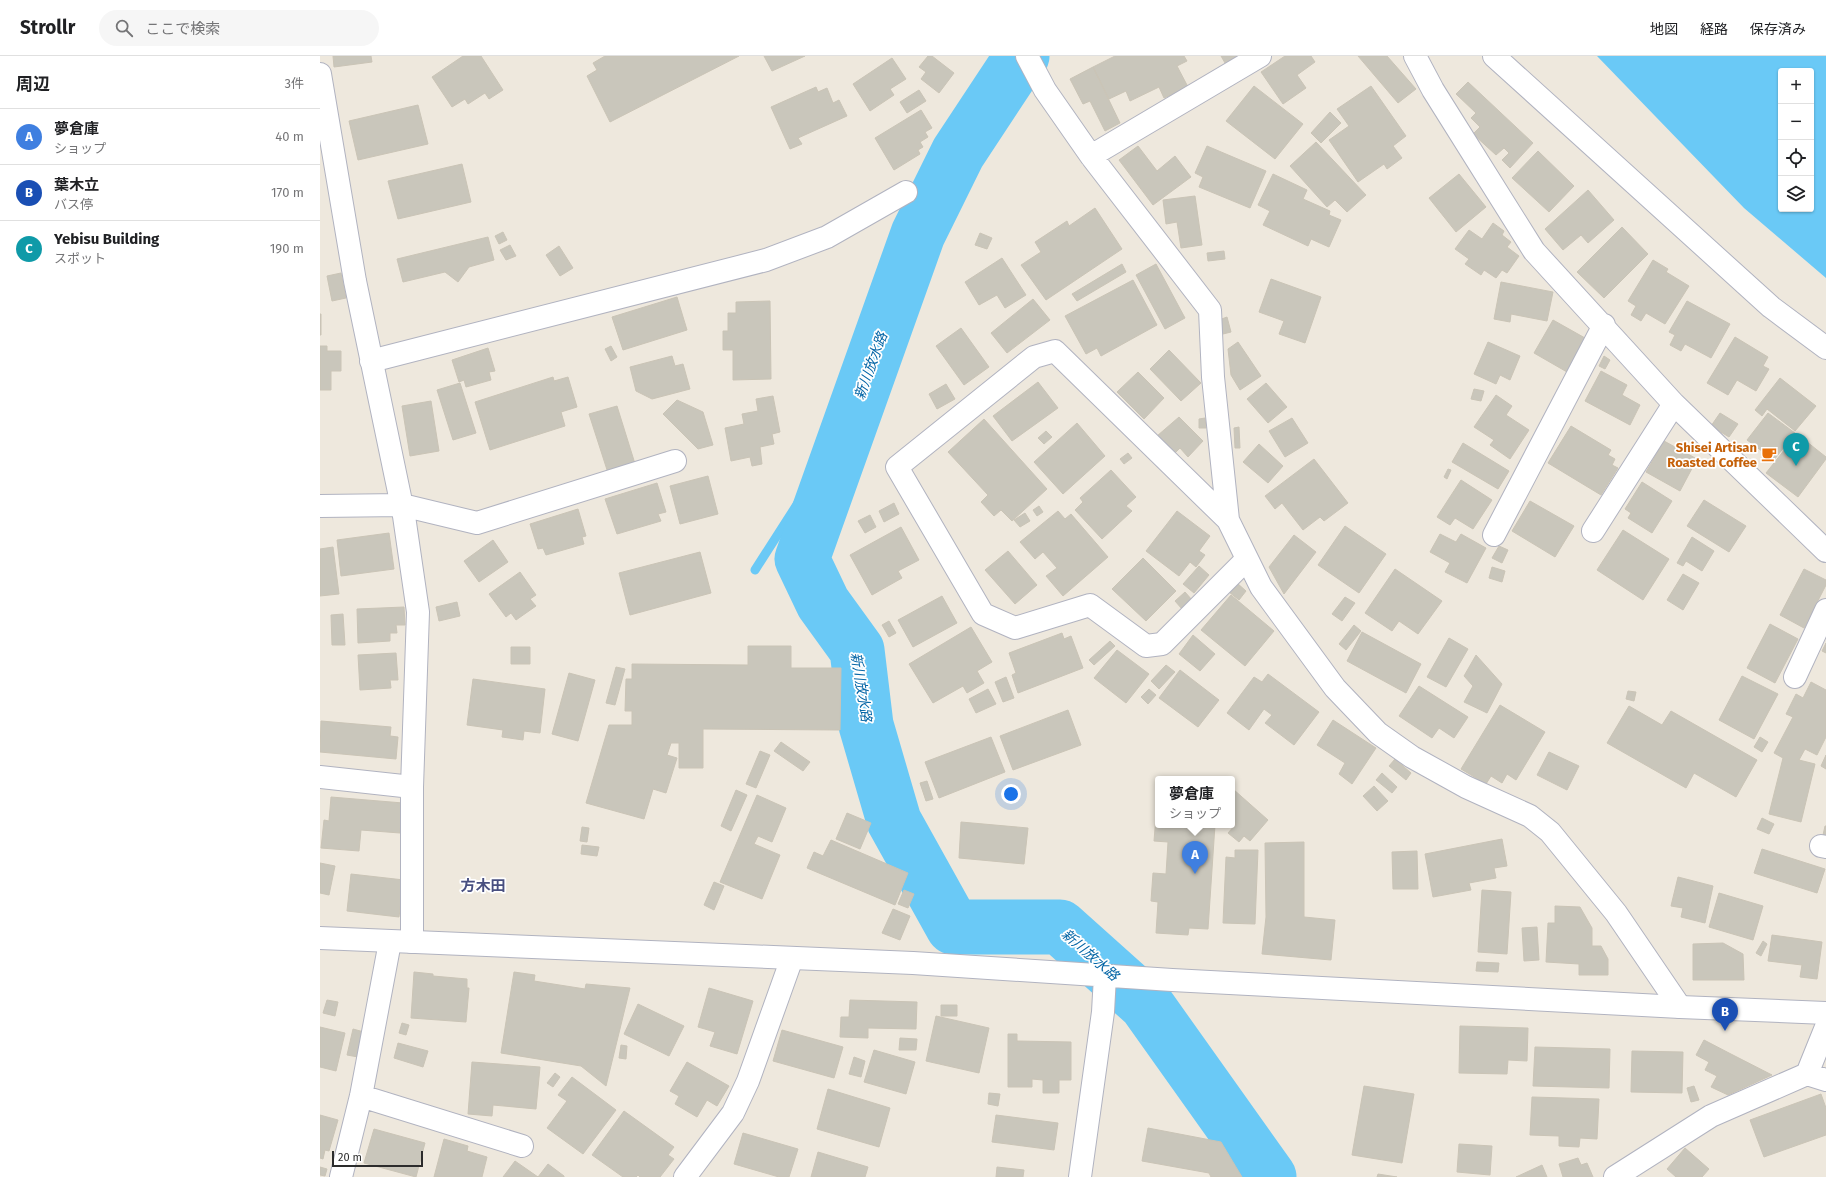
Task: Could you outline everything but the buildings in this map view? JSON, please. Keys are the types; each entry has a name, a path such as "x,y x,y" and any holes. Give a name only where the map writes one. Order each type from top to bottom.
{"street":[{"path":"1028,56 1045,90 1091,156 1210,310 1213,377 1228,520 1261,588 1335,688 1378,732 1412,757 1466,787 1530,816 1550,832 1616,913 1680,1007"},
{"path":"1091,156 1260,56"},
{"path":"1415,56 1433,90 1534,251 1604,325 1674,404 1826,551"},
{"path":"1494,56 1771,307 1826,348"},
{"path":"320,74 355,281 402,505 418,612 412,787 412,942"},
{"path":"372,361 766,260 827,237 906,192"},
{"path":"1494,535 1604,325"},
{"path":"1228,520 1054,352 1034,357 897,467 983,614 1015,628 1090,605 1146,646 1162,644 1247,559"},
{"path":"1593,531 1674,404"},
{"path":"320,506 402,505 477,523 675,461"},
{"path":"1795,677 1826,610"},
{"path":"320,777 412,787"},
{"path":"320,938 913,963 1172,980 1680,1007 1826,1013"},
{"path":"341,1177 361,1096 390,942"},
{"path":"694,1174 733,1113 748,1081 792,958"},
{"path":"1080,1177 1104,1012 1106,976"},
{"path":"1616,1177 1711,1116 1816,1077 1826,1027"},
{"path":"361,1096 522,1146"}],"water":[{"path":"1597,56 1826,56 1826,278 1744,208"}],"waterway":[{"name":"新川放水路","path":"1022,56 958,153 918,234 802,559 823,603 857,650 866,725 894,821 953,927 1060,927 1146,1004 1269,1177"},
{"path":"755,570 805,492 831,480"}],"place":[{"name":"Shisei Artisan Roasted Coffee","path":"1769,454"},
{"name":"Yebisu Building","path":"1796,466"},
{"name":"夢倉庫","path":"1195,874"},
{"name":"葉木立","path":"1725,1031"}],"district":[{"name":"方木田","path":"483,886"}]}
